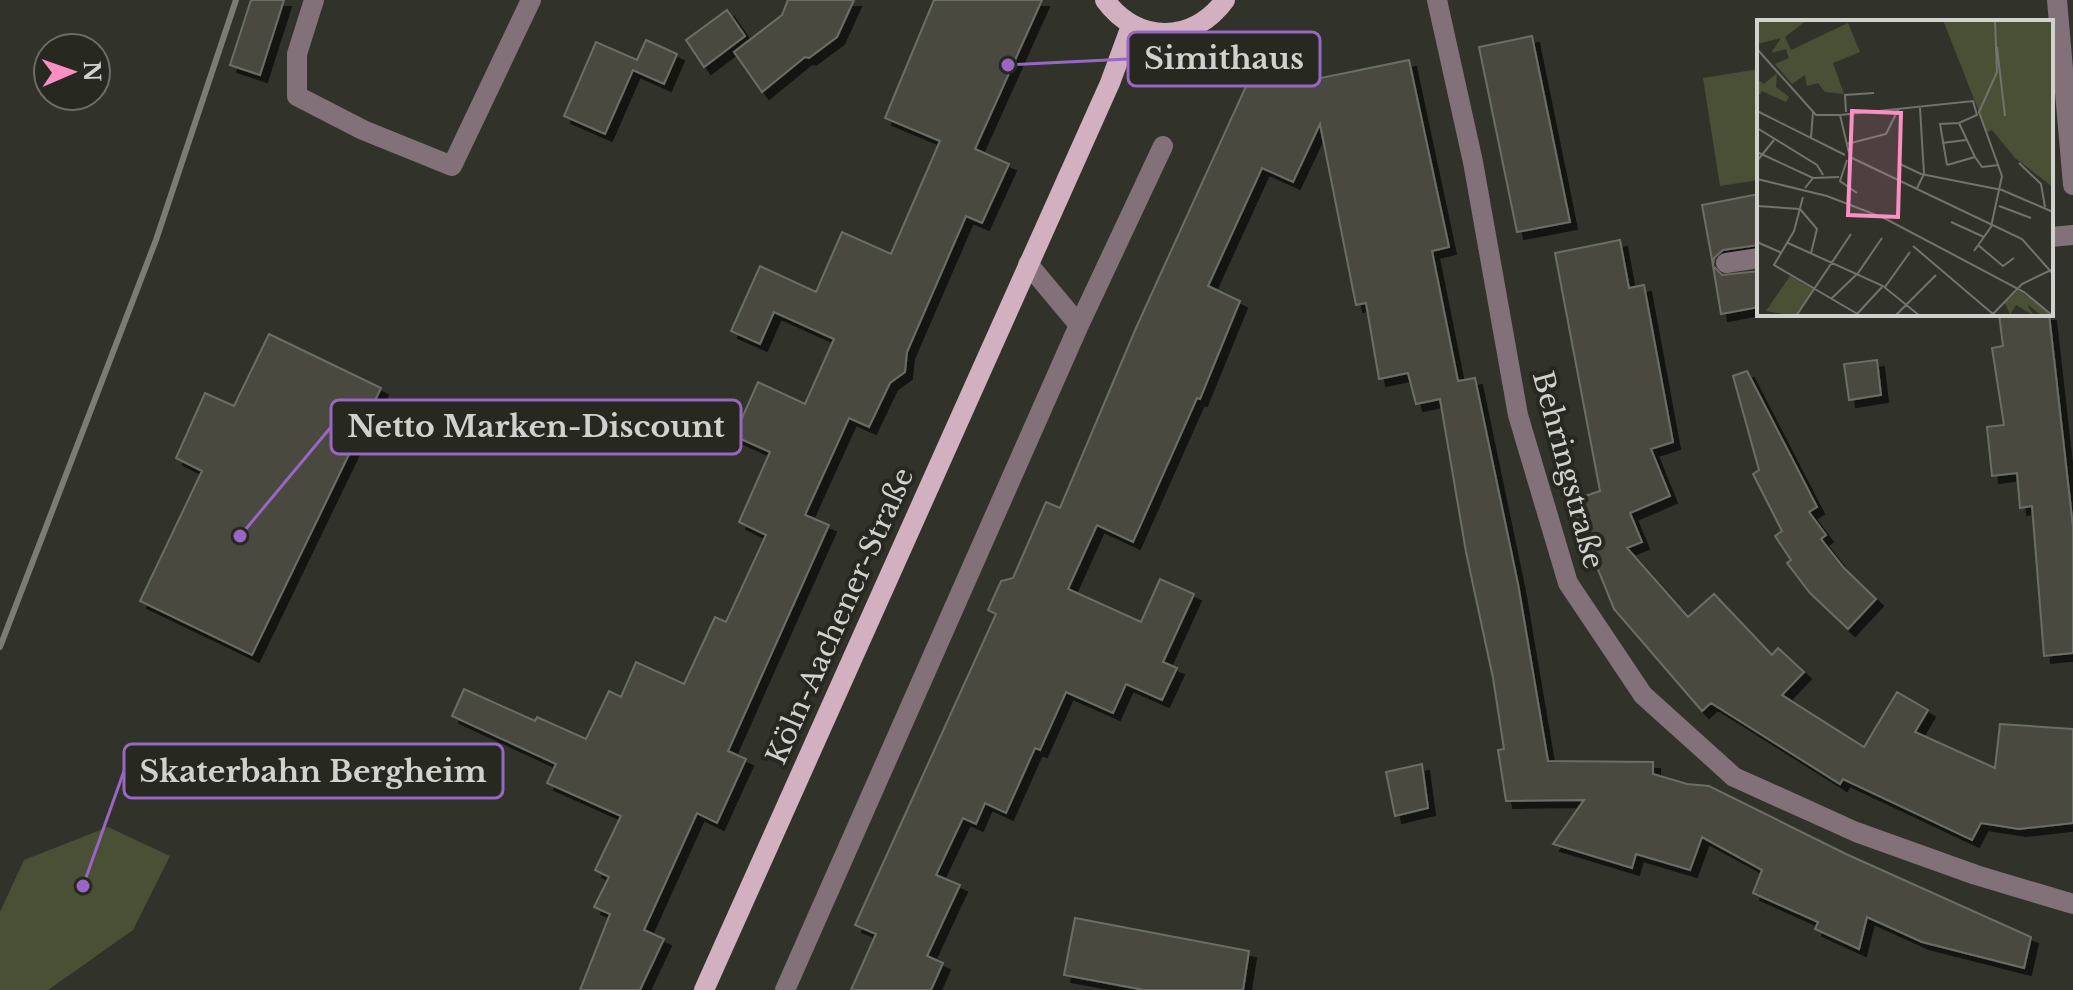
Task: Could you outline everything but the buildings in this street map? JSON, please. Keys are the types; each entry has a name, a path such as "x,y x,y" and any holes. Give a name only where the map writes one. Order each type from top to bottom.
{"main road":[{"path":"1105,0 1115,14 1131,26 1151,33 1172,34 1193,29 1211,18 1225,0"},
{"name":"Köln-Aachener-Straße","path":"704,990 1110,83 1131,26"}],"street":[{"path":"314,0 297,54 297,96 363,130 452,166 531,0"},
{"name":"Behringstraße","path":"1437,0 1476,177 1518,415 1568,583 1643,695 1734,777 1856,832 2073,904"},
{"path":"2057,0 2073,185"},
{"path":"785,990 1079,325 1163,146"},
{"path":"2053,237 2073,235"},
{"path":"1726,263 1757,258"},
{"path":"1028,264 1079,325"}],"green space":[{"path":"1757,69 1757,180 1720,186 1703,78"},
{"path":"108,827 170,856 133,930 48,990 0,990 0,912 24,860"}],"railway":[{"path":"0,647 156,240 236,0"}],"place":[{"name":"Simithaus","path":"1008,65"},
{"name":"Netto Marken-Discount","path":"240,536"},
{"name":"Skaterbahn Bergheim","path":"83,886"}]}
